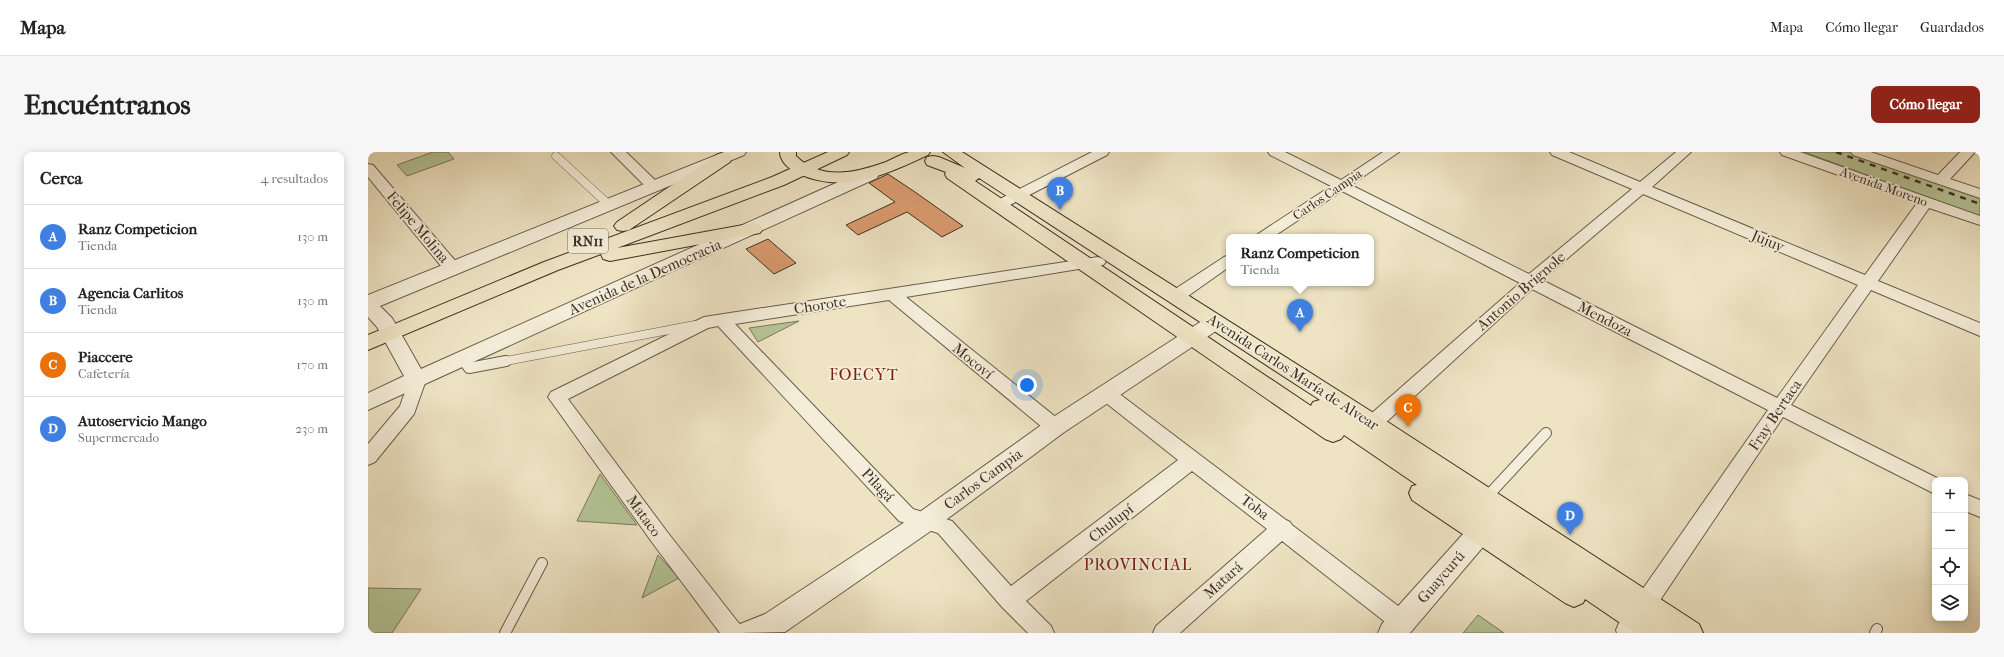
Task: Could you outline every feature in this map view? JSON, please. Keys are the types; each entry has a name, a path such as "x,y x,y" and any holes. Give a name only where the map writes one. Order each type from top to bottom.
{"main road":[{"name":"RN11","path":"368,343 381,328 623,226 794,161 813,152"},
{"name":"RN11","path":"381,328 742,195 794,161 841,152"},
{"name":"Avenida Carlos María de Alvear","path":"953,153 1009,200 1092,263 1204,329 1366,429 1485,518 1635,621 1658,633"},
{"name":"Avenida Carlos María de Alvear","path":"953,153 977,179"},
{"path":"623,226 731,155"},
{"name":"Avenida Carlos María de Alvear","path":"925,155 977,179 1009,200"},
{"name":"Avenida Carlos María de Alvear","path":"925,155 1009,200 1175,296 1204,329 1635,621 1689,633"},
{"name":"Avenida de la Democracia","path":"871,174 925,155"},
{"path":"794,161 820,176 834,178 871,174"},
{"path":"552,266 754,229"}],"street":[{"path":"618,152 653,186"},
{"path":"1009,200 1102,152"},
{"name":"Mendoza","path":"1275,152 1932,484"},
{"name":"Carlos Campia","path":"1268,234 1340,185 1392,152"},
{"name":"Jujuy","path":"1557,152 1980,330"},
{"name":"Antonio Brignole","path":"1366,429 1531,281 1684,152"},
{"name":"Avenida Moreno","path":"1787,152 1980,221"},
{"name":"Avenida Moreno","path":"1858,152 1980,194"},
{"path":"1941,180 1968,152"},
{"path":"368,457 408,409 417,380 381,328 368,304 452,268 731,155"},
{"name":"Felipe Molina","path":"368,168 452,268"},
{"name":"Avenida de la Democracia","path":"368,402 754,229 871,174"},
{"name":"Fray Bertaca","path":"1635,621 1780,408 1926,201"},
{"path":"1175,296 1226,262"},
{"name":"Chorote","path":"557,396 704,323 1092,263"},
{"name":"Mocoví","path":"892,294 1055,427"},
{"name":"Pilagá","path":"722,320 906,515 944,527 1010,600 1043,633"},
{"name":"Carlos Campia","path":"750,633 778,628 1055,427 1204,329"},
{"name":"Toba","path":"1107,394 1283,528 1397,627"},
{"name":"Mataco","path":"557,396 661,539 733,633"},
{"name":"Chulupí","path":"1010,600 1192,460"},
{"path":"1968,503 1980,509"},
{"name":"Guaycurú","path":"1397,627 1434,587 1485,518"},
{"name":"Matará","path":"1164,633 1283,528"}],"lane":[{"path":"556,156 608,204"},
{"path":"463,359 469,368 704,323"},
{"path":"1485,518 1546,433"},
{"path":"505,633 542,563"}],"green space":[{"path":"433,152 448,152 454,159 407,176 397,165"},
{"path":"1804,152 1849,152 1980,197 1980,216"},
{"path":"799,321 758,342 749,328"},
{"path":"600,474 637,525 577,521"},
{"path":"658,555 679,578 642,598"},
{"path":"368,588 421,589 392,633 368,633"},
{"path":"1478,615 1504,633 1463,633"}],"building":[{"path":"888,174 963,226 942,237 907,212 858,235 846,225 895,202 869,183"},
{"path":"768,239 796,263 774,274 746,249"}],"railway":[{"path":"1836,152 1980,204"}],"place":[{"name":"Agencia Carlitos","path":"1060,210"},
{"name":"Ranz Competicion","path":"1300,332"},
{"name":"Piaccere","path":"1408,427"},
{"name":"Autoservicio Mango","path":"1570,535"}],"district":[{"name":"FOECYT","path":"864,374"},
{"name":"PROVINCIAL","path":"1138,564"}]}
